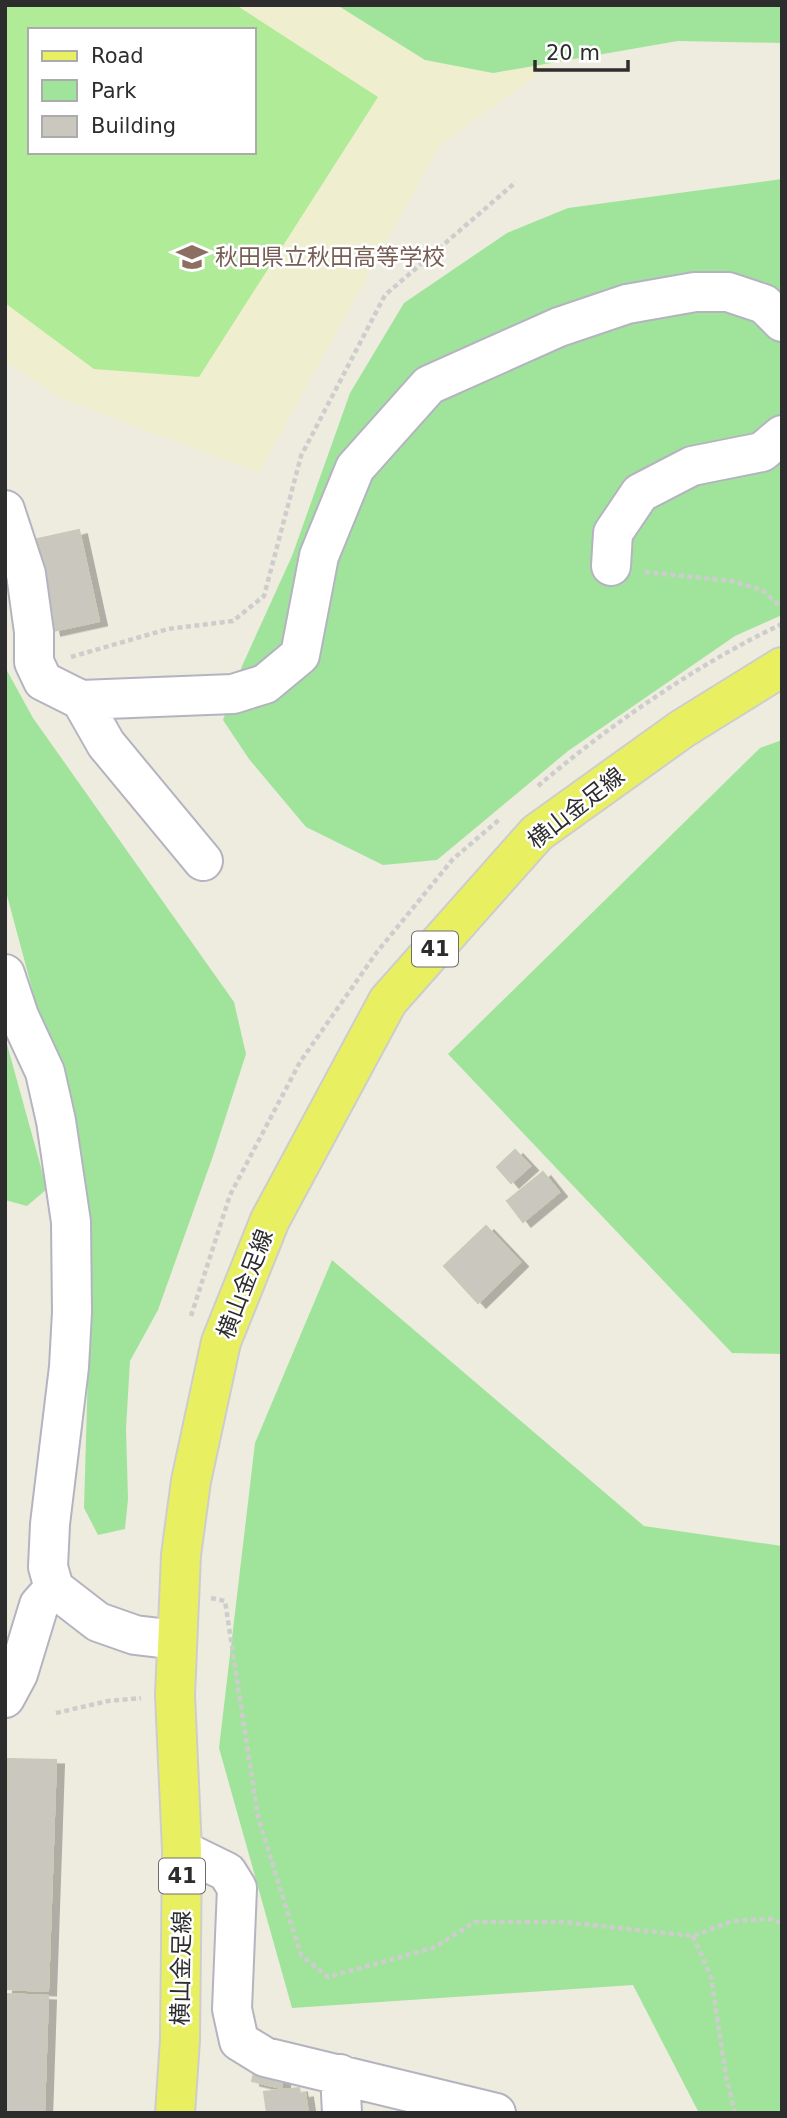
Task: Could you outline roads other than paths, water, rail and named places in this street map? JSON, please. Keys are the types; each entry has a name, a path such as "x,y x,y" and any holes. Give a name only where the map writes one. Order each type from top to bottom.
{"main road":[{"name":"横山金足線","path":"175,2113 180,2040 182,1850 176,1695 181,1555 191,1481 221,1342 270,1220 388,1001 537,832 682,729 782,667"}],"street":[{"path":"5,510 26,574 34,632 34,662 43,681 81,699 233,694 265,684 300,655 320,556 355,468 429,385 559,327 627,304 695,292 728,292 764,304 782,322"},
{"path":"611,566 613,533 640,493 692,466 762,452 782,435"},
{"path":"81,699 106,744 203,861"},
{"path":"5,974 19,1016 45,1072 56,1121 71,1223 72,1312 69,1367 50,1524 48,1567 54,1588 98,1622 135,1635 177,1640"},
{"path":"5,1698 18,1674 38,1605 54,1588"},
{"path":"182,1850 228,1872 237,1888 232,2009 239,2041 265,2057 496,2113"},
{"path":"340,2074 342,2113"}],"place":[{"name":"秋田県立秋田高等学校","path":"192,257"}]}
